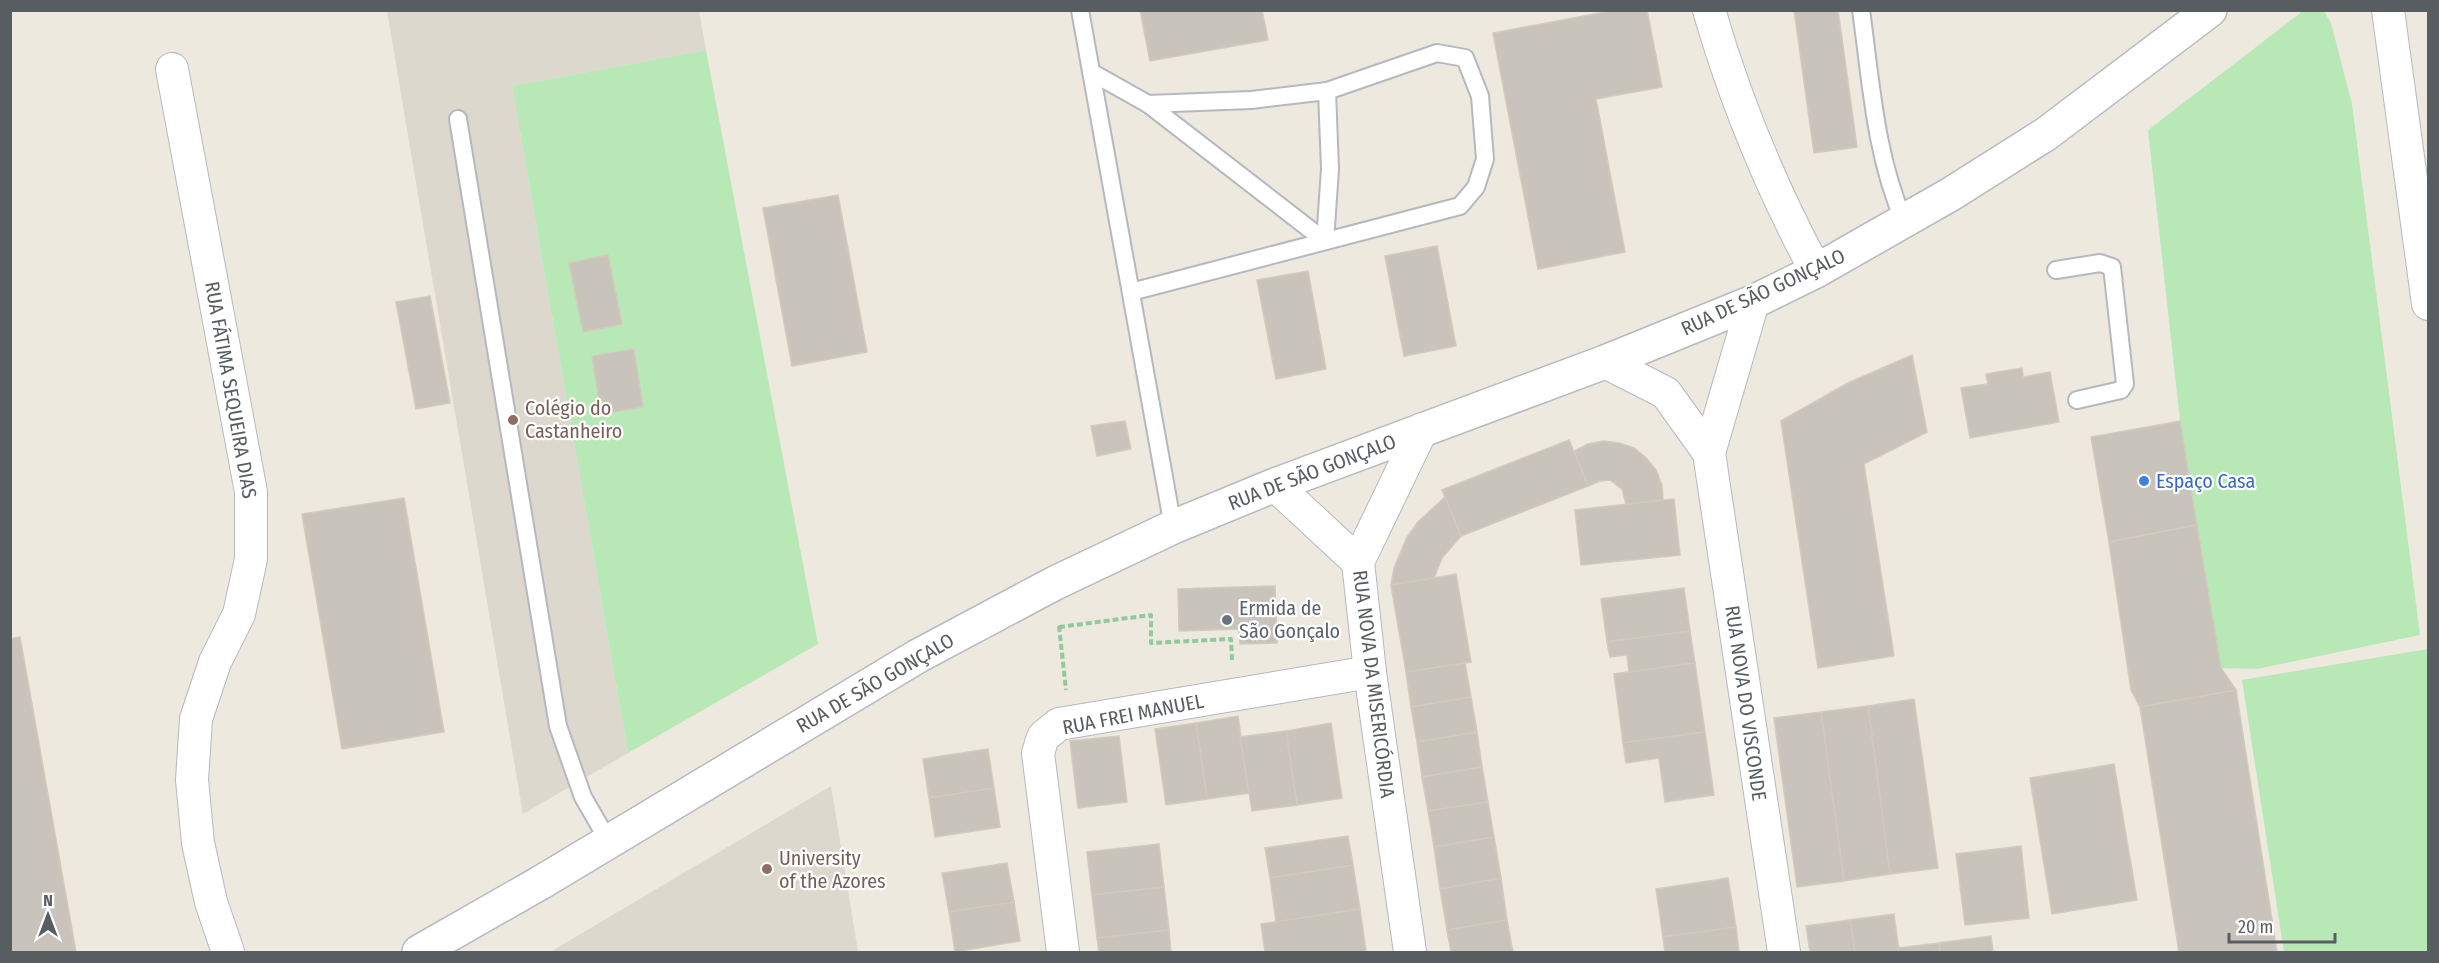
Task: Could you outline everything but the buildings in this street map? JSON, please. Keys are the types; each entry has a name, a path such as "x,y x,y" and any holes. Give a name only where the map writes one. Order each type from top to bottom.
{"main road":[{"name":"RUA DE SÃO GONÇALO","path":"419,952 609,842 918,656 1055,583 1173,527 1275,485 1605,362 1753,302 1816,272 2046,134 2210,10"}],"street":[{"path":"1710,10 1724,64 1783,207 1816,272"},
{"path":"2388,10 2428,304"},
{"name":"RUA FÁTIMA SEQUEIRA DIAS","path":"172,69 251,492 251,559 239,614 215,662 196,719 192,780 198,843 211,902 228,952"},
{"name":"RUA NOVA DO VISCONDE","path":"1753,302 1709,453 1784,952"},
{"name":"RUA NOVA DO VISCONDE","path":"1605,362 1666,393 1709,453"},
{"name":"RUA NOVA DA MISERICÓRDIA","path":"1410,952 1370,672 1358,562 1422,429"},
{"path":"1275,485 1358,562"},
{"name":"RUA FREI MANUEL","path":"1063,952 1038,753 1043,737 1059,724 1370,672"}],"lane":[{"path":"1080,10 1173,527"},
{"path":"1861,10 1882,158 1893,196 1904,221"},
{"path":"1131,292 1460,206 1476,187 1485,159 1480,96 1465,58 1437,53 1327,91 1251,100 1148,104"},
{"path":"1091,72 1148,104 1325,241"},
{"path":"1325,241 1330,169 1327,91"},
{"path":"458,119 558,726 584,797 609,842"},
{"path":"2056,270 2100,262 2112,267 2125,384 2121,390 2077,400"}],"path":[{"path":"1055,583 1064,668"},
{"path":"1059,627 1151,615 1151,643 1231,639"}],"shaded area":[{"name":"Colégio do Castanheiro","path":"387,11 699,11 706,50 512,86 628,753 523,814"},
{"name":"University of the Azores","path":"831,786 858,952 550,952"}],"green space":[{"path":"2303,11 2324,11 2331,23 2352,104 2420,635 2257,669 2221,668 2180,421 2148,130"},
{"path":"706,50 818,644 628,753 512,86"},
{"path":"2428,649 2428,952 2284,952 2242,680"}],"place":[{"name":"Colégio do Castanheiro","path":"513,420"},
{"name":"Espaço Casa","path":"2144,481"},
{"name":"Ermida de São Gonçalo","path":"1227,620"},
{"name":"University of the Azores","path":"767,869"}]}
